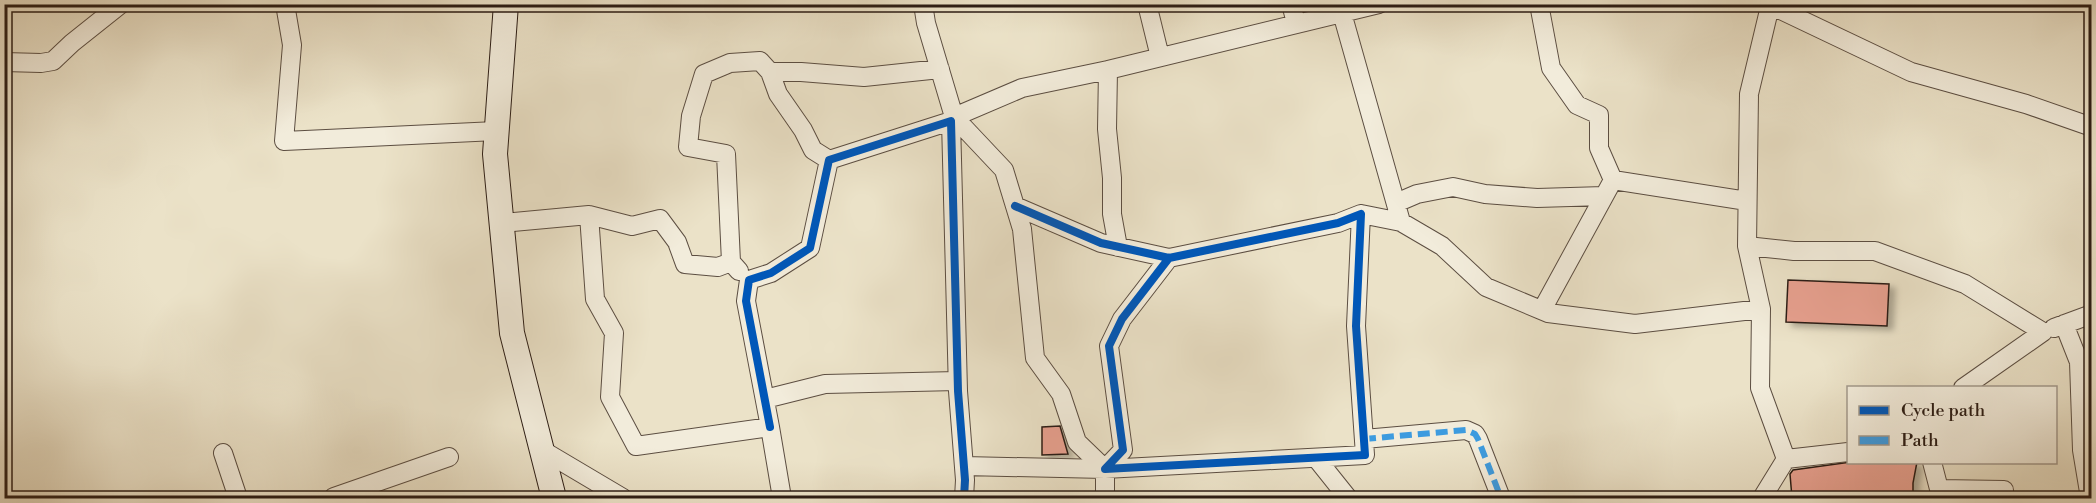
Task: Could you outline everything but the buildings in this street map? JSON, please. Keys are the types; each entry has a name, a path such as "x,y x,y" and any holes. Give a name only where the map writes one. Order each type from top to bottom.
{"main road":[{"path":"506,4 495,154 512,333 554,498"}],"street":[{"path":"4,62 53,61 121,4"},
{"path":"285,4 292,45 284,141 496,131"},
{"path":"923,4 954,117 1004,170 1022,230 1035,358 1061,394 1077,442 1105,469"},
{"path":"1147,4 1161,57"},
{"path":"1291,4 1296,23"},
{"path":"954,117 1022,88 1108,70 1379,4"},
{"path":"1539,4 1551,68 1578,105 1599,115 1599,148 1608,188 1542,310"},
{"path":"1769,494 1786,459 1761,388 1761,309 1747,246 1749,94 1769,5 1911,72 2026,104 2091,127"},
{"path":"1342,13 1401,222"},
{"path":"782,498 746,301 748,280 731,262 726,154 688,147 691,116 704,74 730,63 760,60 770,72 778,94 798,122 813,150 829,160 951,121 957,381 964,466 964,498"},
{"path":"770,72 864,77 940,69"},
{"path":"1108,70 1107,129 1112,178 1112,214 1118,247"},
{"path":"748,280 771,273 810,248 829,160"},
{"path":"1395,202 1417,194 1453,187 1485,194 1537,198 1608,188 1748,201"},
{"path":"1015,206 1101,243 1169,258 1338,223 1361,214 1401,222 1442,246 1486,287 1548,313 1635,324 1761,309"},
{"path":"964,466 1105,469 1365,455 1356,326 1361,214"},
{"path":"502,223 589,215 632,226 660,219 677,242 685,264 718,267 731,262"},
{"path":"589,215 595,299 614,333 610,397 636,446 770,427"},
{"path":"1747,246 1794,251 1875,251 1965,284 2043,332"},
{"path":"1105,498 1105,469 1123,450 1109,346 1122,319 1169,258"},
{"path":"1964,386 2043,332 2091,314"},
{"path":"2064,324 2079,362 2082,450 2090,498"},
{"path":"765,399 825,384 957,381"},
{"path":"1364,439 1466,430 1474,434 1481,446 1501,498"},
{"path":"542,450 623,498"},
{"path":"1786,459 1847,452"},
{"path":"223,453 238,498"},
{"path":"334,498 334,496 449,457"},
{"path":"1316,458 1348,498"},
{"path":"1933,464 1939,489 2004,490"}],"marked path":[{"path":"1364,439 1466,430 1475,434 1478,439 1501,498"}],"cycle path":[{"path":"770,427 746,301 749,280 771,273 810,248 829,160 951,121 958,391 965,480 964,498"},
{"path":"1015,206 1101,243 1169,258 1338,223 1361,214 1356,326 1365,455 1105,469 1123,450 1109,346 1122,319 1169,258"}]}
